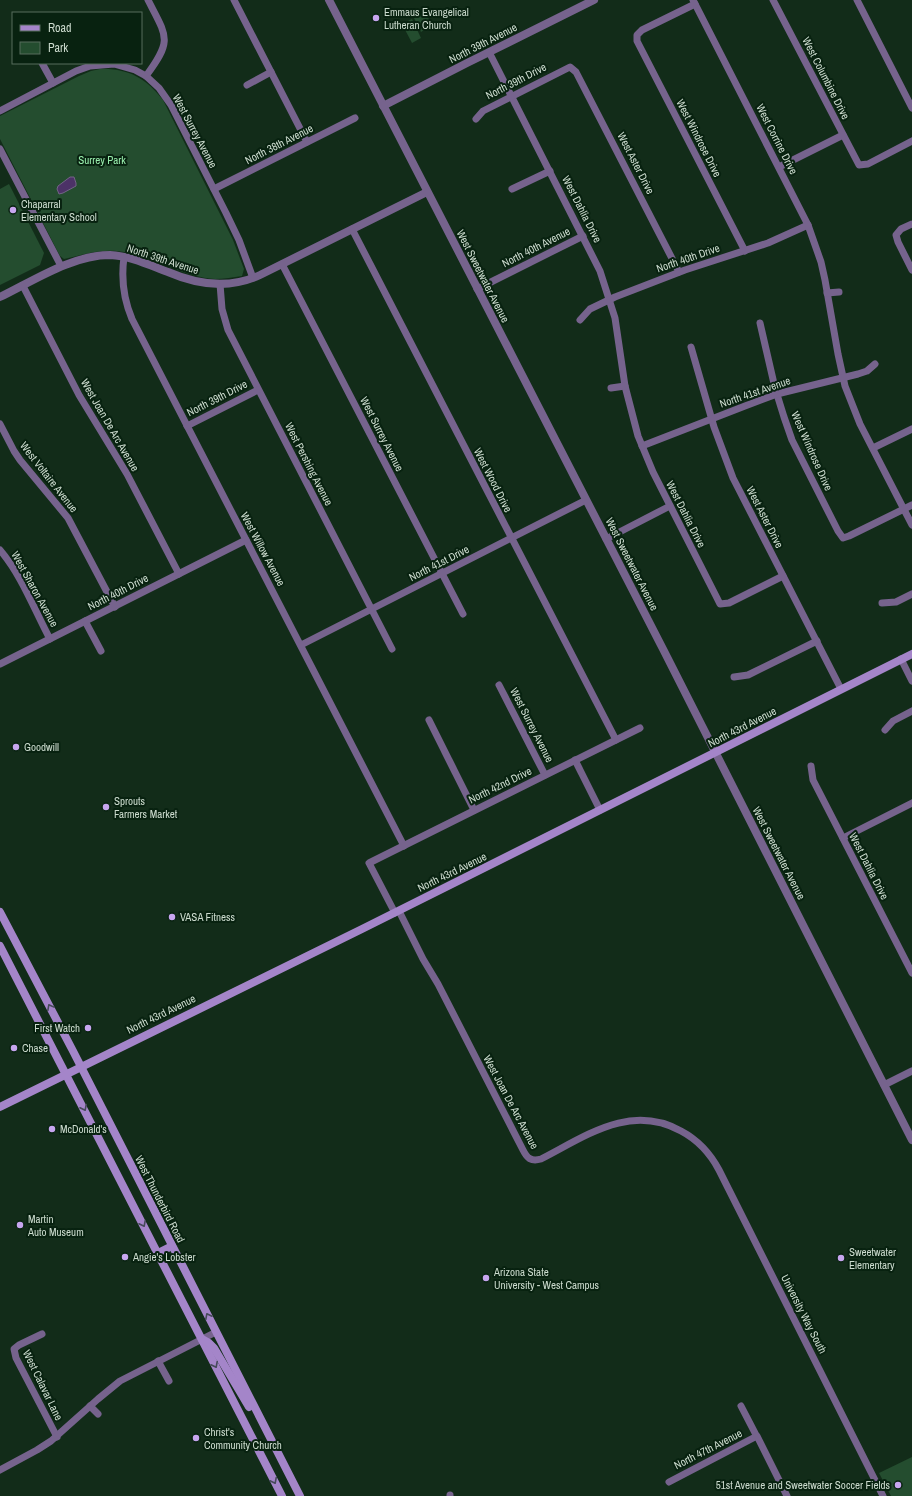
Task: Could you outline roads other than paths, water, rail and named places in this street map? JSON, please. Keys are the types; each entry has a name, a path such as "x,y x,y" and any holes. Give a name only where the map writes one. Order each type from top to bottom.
{"main road":[{"name":"North 43rd Avenue","path":"0,1107 80,1066 397,912 912,654"},
{"name":"West Thunderbird Road","path":"0,912 300,1496"},
{"path":"0,946 282,1496"},
{"path":"158,1253 172,1246"},
{"path":"201,1339 209,1343 214,1348 246,1403 260,1418"}],"street":[{"path":"0,111 83,68 99,64 122,66 135,70 146,76 163,50 165,41 163,28 148,0"},
{"path":"234,0 307,142"},
{"name":"West Sweetwater Avenue","path":"329,0 716,753 912,1140"},
{"name":"North 39th Avenue","path":"383,106 594,0"},
{"name":"West Columbine Drive","path":"773,0 859,165 868,164 912,141"},
{"path":"857,0 912,108"},
{"name":"West Windrose Drive","path":"694,2 642,30 637,35 637,41 745,251"},
{"name":"West Corrine Drive","path":"694,2 808,225 821,262 843,378 860,424 912,525"},
{"name":"West Dahlia Drive","path":"489,52 600,271 610,299 625,386 632,416 642,446 653,472 720,604 729,603 783,576"},
{"path":"43,64 53,83"},
{"name":"North 39th Drive","path":"476,119 483,111 570,67"},
{"name":"West Aster Drive","path":"570,67 576,72 679,272"},
{"path":"247,84 271,72"},
{"name":"West Surrey Avenue","path":"146,76 166,97 239,240 253,278"},
{"name":"North 38th Avenue","path":"214,189 355,118"},
{"path":"779,167 843,135"},
{"path":"0,149 61,266"},
{"path":"512,189 550,171"},
{"name":"North 39th Avenue","path":"0,297 61,266 83,258 102,256 124,257 137,260 192,281 220,284 253,278 427,192"},
{"path":"912,224 901,229 896,235 912,270"},
{"name":"North 40th Drive","path":"580,320 590,309 610,299 679,272 768,243 808,225"},
{"name":"West Wood Drive","path":"352,230 616,740"},
{"name":"North 40th Avenue","path":"477,289 583,236"},
{"name":"West Willow Avenue","path":"124,257 122,287 127,309 404,846"},
{"name":"West Surrey Avenue","path":"282,264 463,614"},
{"name":"West Pershing Avenue","path":"220,284 222,309 228,330 392,649"},
{"name":"West Joan De Arc Avenue","path":"23,286 79,395 127,474 179,574"},
{"path":"827,294 839,292"},
{"name":"West Windrose Drive","path":"760,323 777,394 792,440 838,531 843,538 904,509"},
{"name":"West Aster Drive","path":"691,347 711,419 733,478 841,689"},
{"name":"North 41st Avenue","path":"642,446 777,394 867,371 875,364"},
{"path":"611,388 625,386"},
{"name":"North 39th Drive","path":"187,426 258,390"},
{"name":"West Voltaire Avenue","path":"0,424 20,460 68,518 115,607"},
{"path":"873,448 912,428"},
{"name":"North 41st Drive","path":"301,645 586,500"},
{"path":"904,509 912,505"},
{"path":"606,539 670,506"},
{"name":"North 40th Drive","path":"0,664 246,540"},
{"name":"West Sharon Avenue","path":"0,550 17,574 50,639"},
{"path":"882,603 896,602 912,594"},
{"path":"85,621 101,651"},
{"path":"734,677 748,675 817,641"},
{"path":"901,659 912,681"},
{"name":"West Surrey Avenue","path":"499,685 545,775"},
{"path":"885,730 893,721 912,711"},
{"path":"429,720 474,810"},
{"name":"North 42nd Drive","path":"369,863 640,728"},
{"path":"575,760 600,810"},
{"name":"West Dahlia Drive","path":"811,766 813,780 912,973"},
{"path":"843,838 912,804"},
{"name":"West Joan De Arc Avenue","path":"369,863 442,991 523,1150 530,1159 541,1159 599,1129 616,1123 637,1120 656,1121 667,1124 685,1133 701,1144"},
{"path":"884,1085 912,1071"},
{"name":"University Way South","path":"701,1144 714,1160 883,1496"},
{"path":"0,1470 41,1448 56,1437 120,1381 216,1332"},
{"name":"West Calavar Lane","path":"42,1334 14,1349 16,1358 56,1437"},
{"path":"158,1361 169,1381"},
{"path":"90,1406 98,1414"},
{"path":"741,1406 787,1496"},
{"name":"North 47th Avenue","path":"669,1482 756,1435"}],"place":[{"name":"Emmaus Evangelical Lutheran Church","path":"376,18"},
{"name":"Chaparral Elementary School","path":"13,210"},
{"name":"Goodwill","path":"16,747"},
{"name":"Sprouts Farmers Market","path":"106,807"},
{"name":"VASA Fitness","path":"172,917"},
{"name":"First Watch","path":"88,1028"},
{"name":"Chase","path":"14,1048"},
{"name":"McDonald's","path":"52,1129"},
{"name":"Martin Auto Museum","path":"20,1225"},
{"name":"Angie's Lobster","path":"125,1257"},
{"name":"Sweetwater Elementary","path":"841,1258"},
{"name":"Arizona State University - West Campus","path":"486,1278"},
{"name":"Christ's Community Church","path":"196,1438"},
{"name":"51st Avenue and Sweetwater Soccer Fields","path":"898,1485"}],"park label":[{"name":"Surrey Park","path":"102,160"}]}
